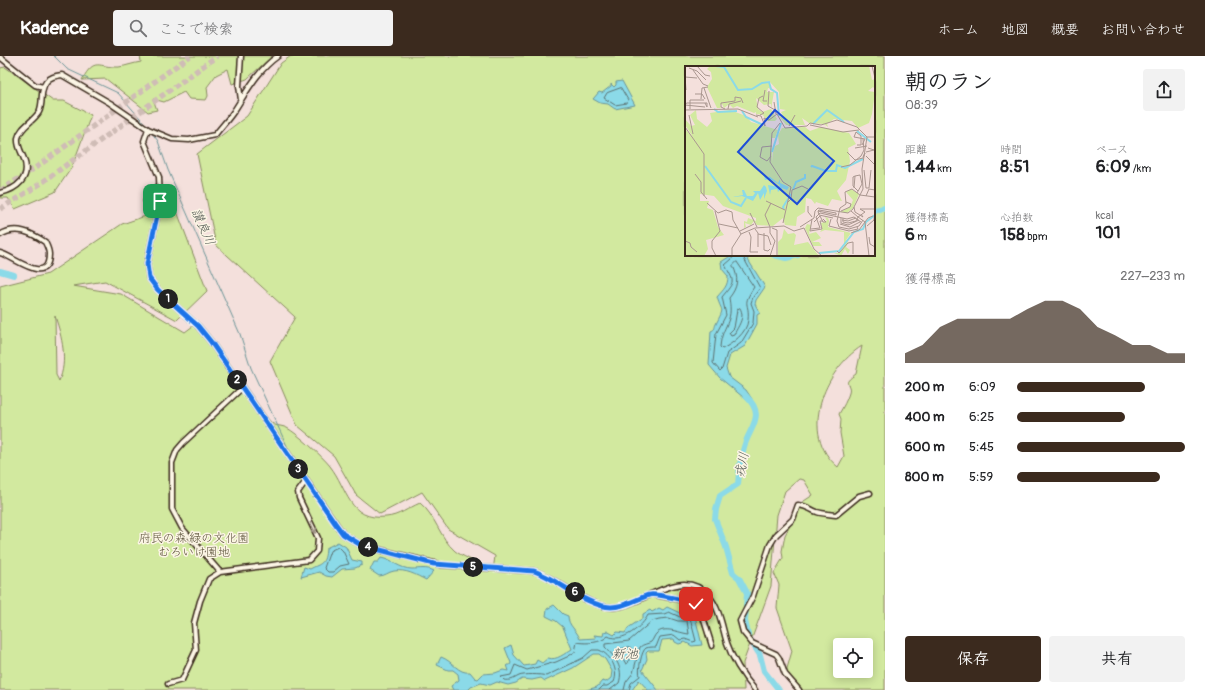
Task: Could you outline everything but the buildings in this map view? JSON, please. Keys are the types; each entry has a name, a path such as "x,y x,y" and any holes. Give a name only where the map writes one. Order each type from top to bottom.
{"street":[{"path":"241,56 239,86 241,100"},
{"path":"0,193 19,185 25,177 26,166 20,150 19,136 21,130 38,114 41,108 43,87 50,78 62,75 110,103 148,129 172,140 189,140 215,136 241,100 252,81 268,63 278,56"},
{"path":"1,60 35,85 43,87"},
{"path":"148,129 144,141 159,177 160,184 160,201 147,264 149,278 158,290 198,326 211,342 343,534 361,545 441,565 534,571 546,575 565,587 603,606 623,606 671,585 682,584 693,586 708,595 718,610 733,657 755,690"},
{"path":"146,201 160,184"},
{"path":"0,235 14,229 24,231 45,242 49,254 46,265 40,269 34,270 24,266 10,256 0,253"},
{"path":"220,572 178,523 172,509 171,470 176,454 183,443 242,388"},
{"path":"168,684 182,680 188,670 197,646 194,623 200,601 209,579 220,572 309,560 314,556 319,543 318,538 299,498 298,492 306,481"},
{"path":"799,690 784,674 780,658 776,654 752,643 743,632 740,620 753,596 770,545 776,535 793,519 798,505 809,506 815,511 824,514 836,515 859,496 870,493"},
{"path":"650,594 678,598 696,604 701,612 712,646"}],"green space":[{"path":"140,56 272,56 247,79 232,84 228,69 216,75 207,87 208,96 206,100 189,99 184,92 164,102 153,99 157,110 148,112 106,79 82,80 90,68 94,66 122,67 141,62"},
{"name":"府民の森 緑の文化園 むろいけ園地","path":"291,56 885,56 885,690 801,690 786,672 792,651 777,608 779,585 774,573 783,558 782,551 785,535 799,509 798,505 813,495 804,480 799,479 785,491 777,515 771,586 743,663 744,690 0,690 0,286 48,274 122,224 175,206 207,291 177,320 105,281 73,286 121,294 185,332 193,326 207,339 250,403 257,407 272,423 287,428 297,435 327,462 336,475 350,502 356,509 373,517 386,517 399,513 420,503 430,514 445,539 455,551 483,566 469,564 470,571 493,571 495,556 448,529 422,492 380,514 356,495 334,456 297,425 270,361 295,317 216,245 197,154 247,116 281,63","holes":["55,316 60,332 64,357 62,373 59,381 56,375","862,346 856,374 848,382 850,389 849,393 839,414 841,419 840,433 844,456 838,467 826,453 820,438 818,421 821,403 827,386 837,370 848,357"]},
{"path":"5,67 53,101 64,101 91,115 72,167 55,192 15,209 8,198 0,198 0,68"}],"water":[{"path":"622,81 635,105 615,109 608,104 600,103 593,99 599,92 602,93 611,86 611,84 614,87 616,82"},
{"path":"730,256 746,256 765,287 755,304 760,313 757,315 757,324 745,346 730,355 726,368 729,377 746,390 752,399 749,402 720,378 709,365 711,331 714,329 722,312 717,297 725,287 728,279 728,276 722,269 721,262"},
{"path":"338,542 346,547 352,560 362,562 362,565 355,568 342,569 332,577 326,576 319,572 301,577 304,567 310,569 322,563 325,558 326,548"},
{"path":"381,558 408,569 426,569 434,571 426,580 403,571 394,571 379,576 370,570 374,562 378,562"},
{"name":"新池","path":"554,605 563,614 568,616 569,623 580,639 596,638 594,635 603,636 604,632 607,631 614,635 617,632 625,633 628,628 643,618 643,614 650,610 652,612 659,608 663,610 667,607 680,613 689,608 694,612 702,645 692,646 685,642 679,644 675,642 674,639 662,640 659,651 648,651 646,653 647,659 642,670 658,690 648,690 639,680 632,690 586,690 597,687 602,681 606,682 611,678 612,671 605,659 599,654 594,654 573,668 545,681 541,678 532,680 522,679 516,683 508,685 497,682 490,685 481,683 471,687 468,690 453,690 451,686 459,680 458,674 453,670 448,670 437,665 441,657 462,671 470,672 475,678 478,679 483,674 495,673 503,670 509,671 507,665 510,665 511,663 505,648 511,645 514,655 524,666 535,664 537,660 542,663 548,658 558,658 572,649 563,627 556,621 546,616 547,609"}],"waterway":[{"name":"讃良川","path":"54,56 67,69 118,93 147,126"},
{"name":"讃良川","path":"152,133 158,141 168,170 240,334 251,368 287,446"},
{"name":"戎川","path":"875,210 885,208"},
{"name":"戎川","path":"778,256 786,258 794,256"},
{"path":"0,271 14,275"},
{"name":"戎川","path":"745,395 752,402 755,409 755,421 743,452 738,484 720,496 715,519 726,547 733,573 739,578 747,593 745,621 749,638 760,655 764,671 779,690"}],"tunnel":[{"path":"0,191 38,166 190,56"},
{"path":"0,209 40,184 217,56"}],"route":[{"path":"160,201 147,264 149,278 158,290 198,326 211,342 343,534 361,545 441,565 522,569 534,571 546,575 596,604 603,606 610,607 628,605 650,594 655,596 678,598 696,604"}]}
